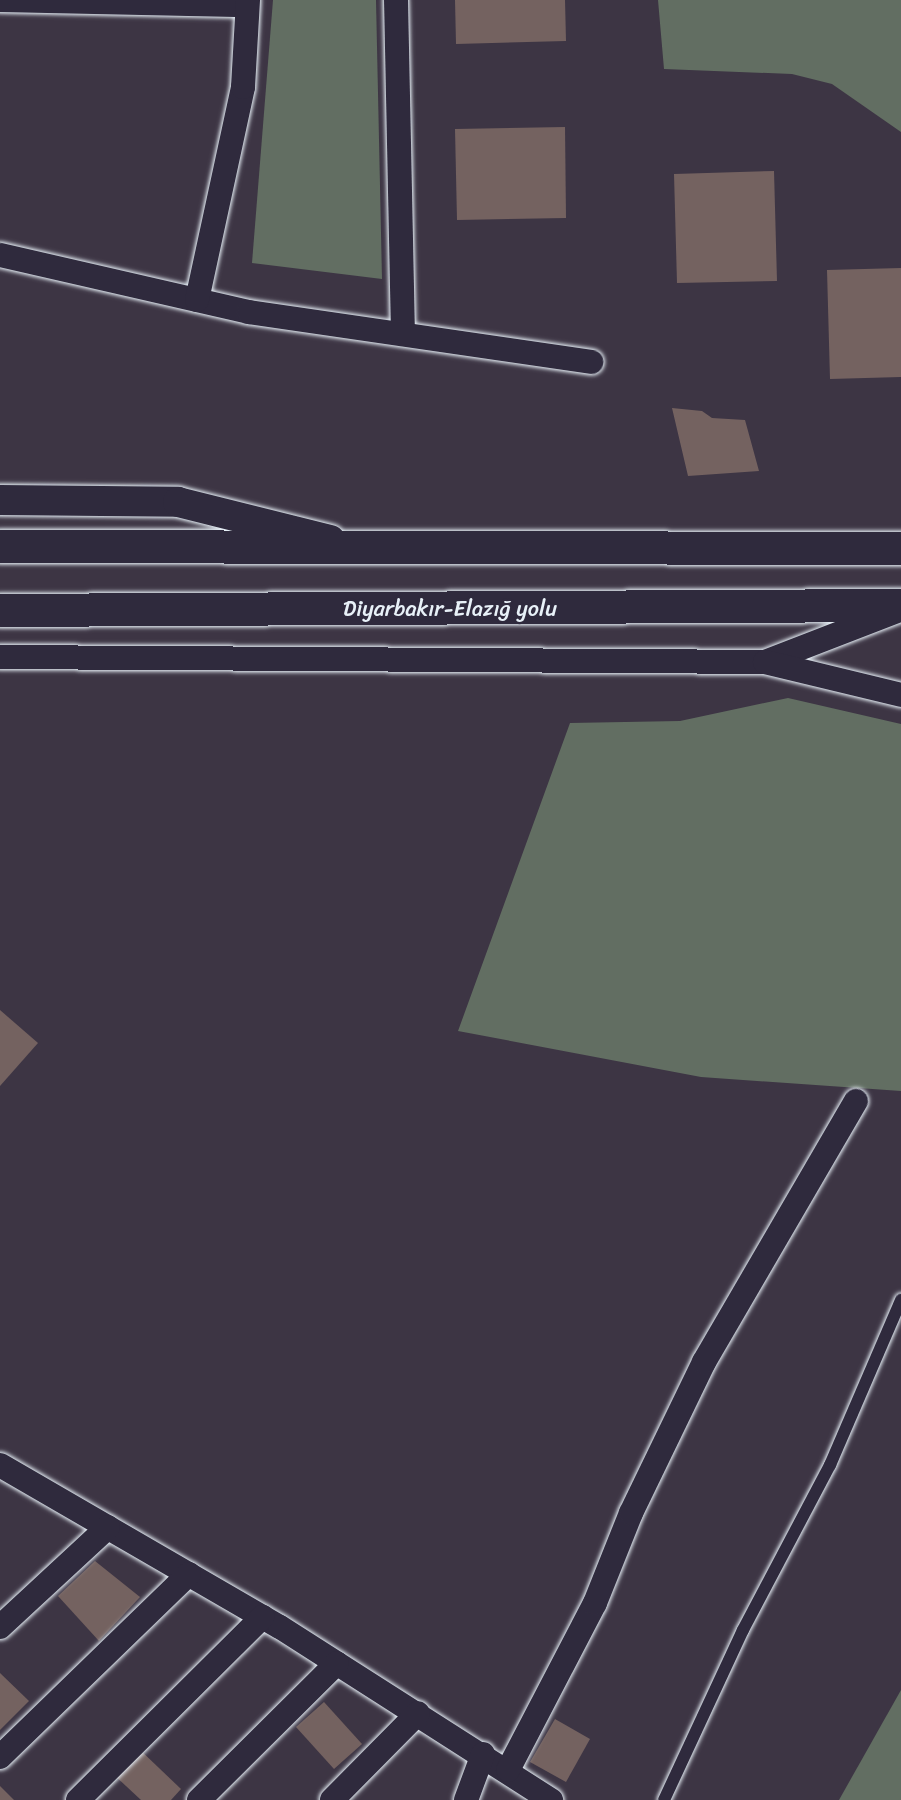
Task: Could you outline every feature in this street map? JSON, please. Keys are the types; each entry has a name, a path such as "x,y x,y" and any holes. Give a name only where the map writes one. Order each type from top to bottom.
{"highway":[{"path":"0,546 901,548"},
{"name":"Diyarbakır-Elazığ yolu","path":"0,610 901,607"}],"street":[{"path":"0,0 247,2 243,87 197,300"},
{"path":"396,0 403,334"},
{"path":"0,255 249,312 591,362"},
{"path":"0,500 178,502 359,548"},
{"path":"765,662 901,607"},
{"path":"0,657 765,662 901,696"},
{"path":"508,1770 595,1603 631,1513 704,1362 856,1101"},
{"path":"2,1470 108,1527 262,1617 483,1754 551,1800"},
{"path":"0,1627 108,1527"},
{"path":"0,1757 189,1574"},
{"path":"78,1800 262,1617"},
{"path":"199,1800 337,1663"},
{"path":"332,1800 418,1713"},
{"path":"466,1800 483,1754"}],"lane":[{"path":"664,1800 742,1630 830,1465 901,1300"}],"green space":[{"path":"273,0 376,0 382,279 252,263"},
{"path":"658,0 901,0 901,132 832,84 792,74 664,69"},
{"path":"788,698 901,724 901,1091 701,1077 458,1031 570,723 680,721"},
{"path":"901,1690 901,1800 839,1800"}],"building":[{"path":"455,0 565,0 566,41 456,44"},
{"path":"565,127 566,218 457,220 455,129"},
{"path":"774,171 777,281 677,283 674,174"},
{"path":"901,268 901,377 830,379 827,270"},
{"path":"672,408 702,411 712,418 745,420 759,471 688,476"},
{"path":"0,1010 38,1043 0,1086"},
{"path":"95,1561 140,1597 99,1641 58,1596"},
{"path":"0,1673 29,1701 0,1730"},
{"path":"324,1702 362,1744 334,1769 296,1727"},
{"path":"555,1719 590,1739 566,1782 530,1762"},
{"path":"137,1747 181,1789 171,1800 141,1800 112,1773"},
{"path":"0,1786 14,1800 0,1800"}]}
